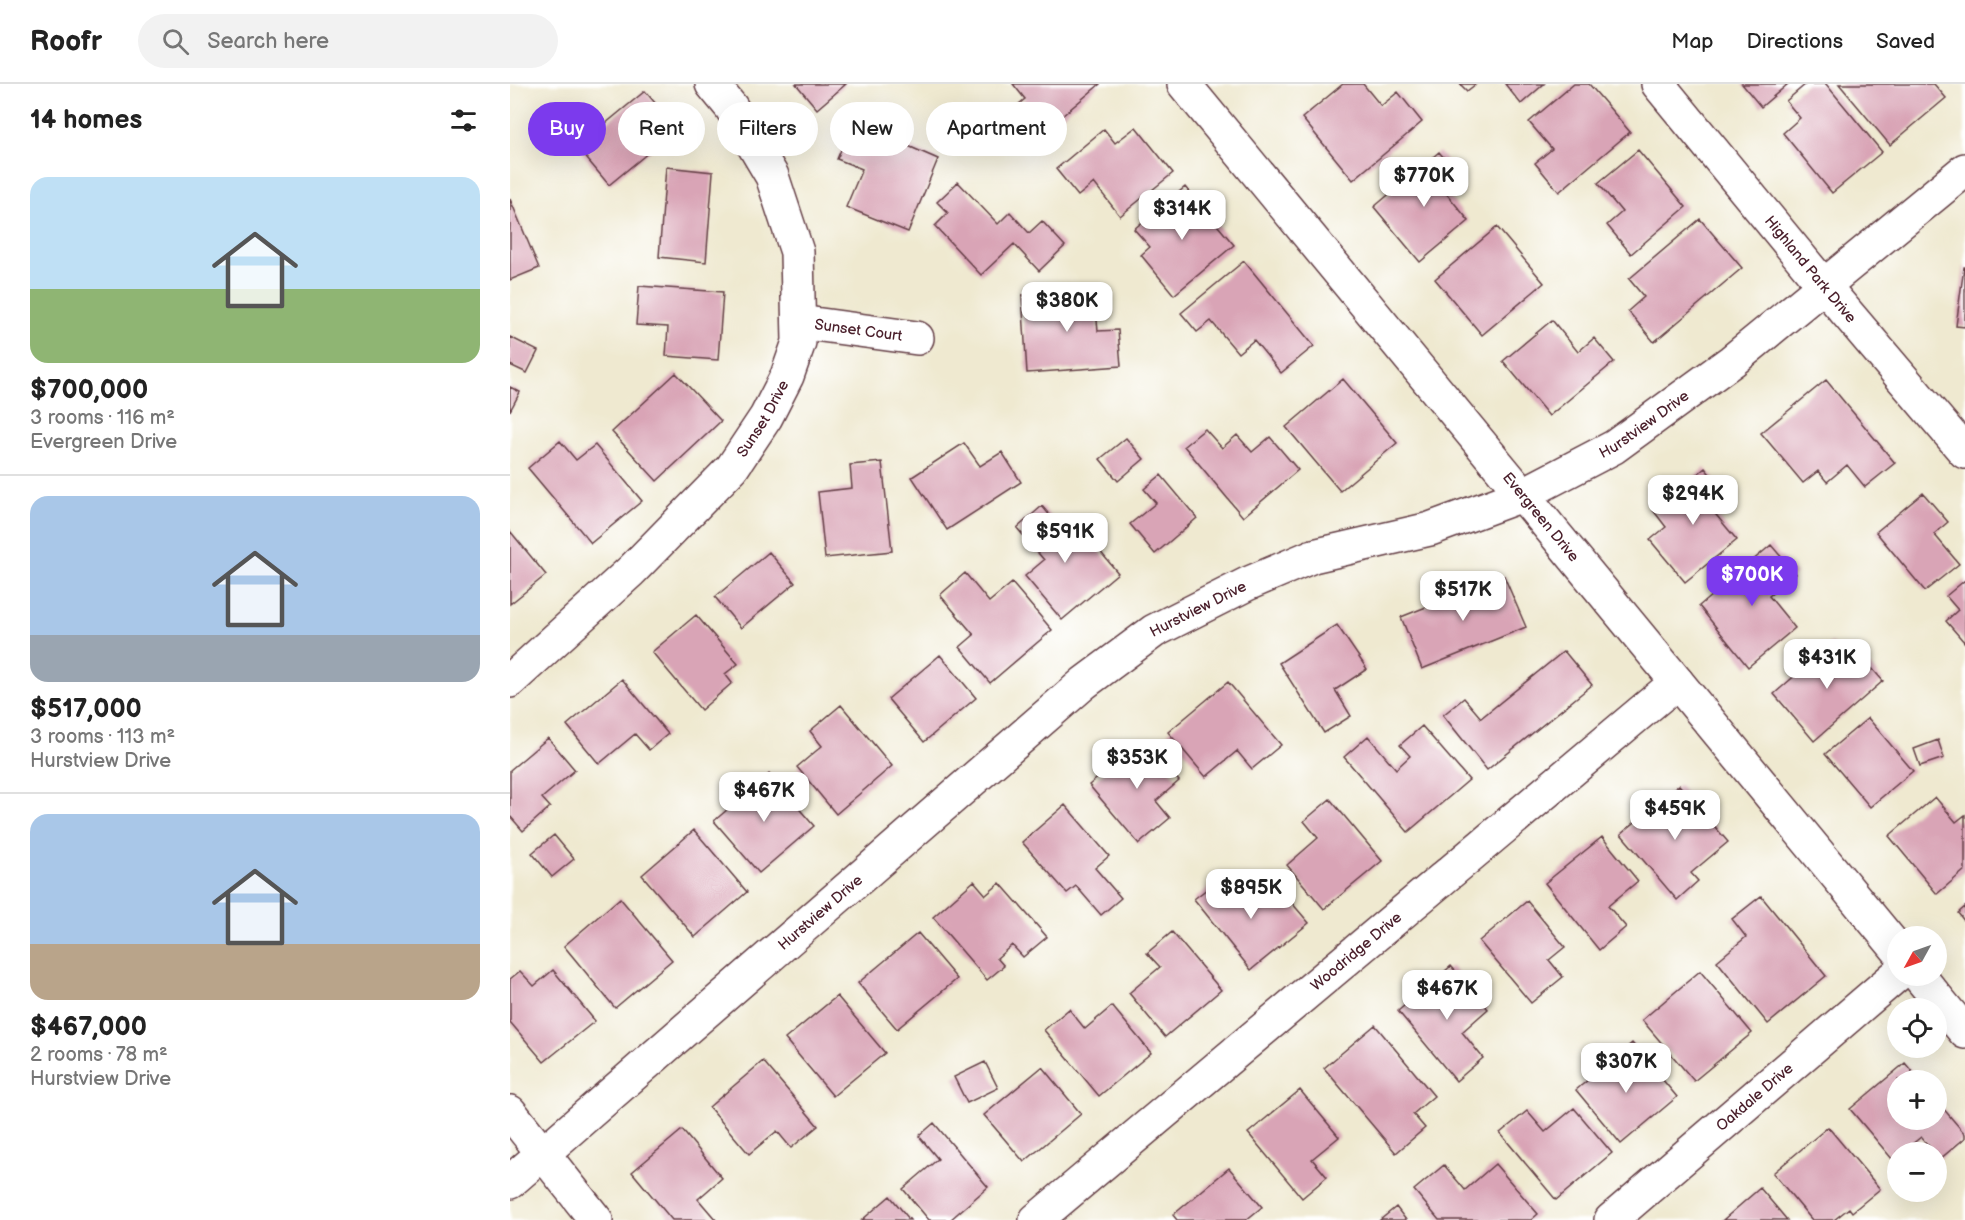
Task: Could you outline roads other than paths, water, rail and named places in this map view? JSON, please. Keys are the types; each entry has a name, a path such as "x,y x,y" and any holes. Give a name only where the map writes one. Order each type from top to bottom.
{"street":[{"name":"Sunset Drive","path":"510,681 631,571 732,468 766,417 787,376 799,342 797,252 772,176 731,107 712,84"},
{"name":"Evergreen Drive","path":"1184,84 1887,937"},
{"name":"Highland Park Drive","path":"1658,84 1824,286 1965,452"},
{"name":"Hurstview Drive","path":"510,1182 1084,683 1154,631 1247,584 1313,556 1430,529 1522,495 1614,447 1732,361 1965,170"},
{"name":"Sunset Court","path":"799,322 917,338"},
{"name":"Woodridge Drive","path":"1036,1220 1677,682"},
{"name":"Oakdale Drive","path":"1611,1220 1887,983"},
{"path":"1927,986 1965,1032"},
{"path":"510,1112 596,1220"}]}
